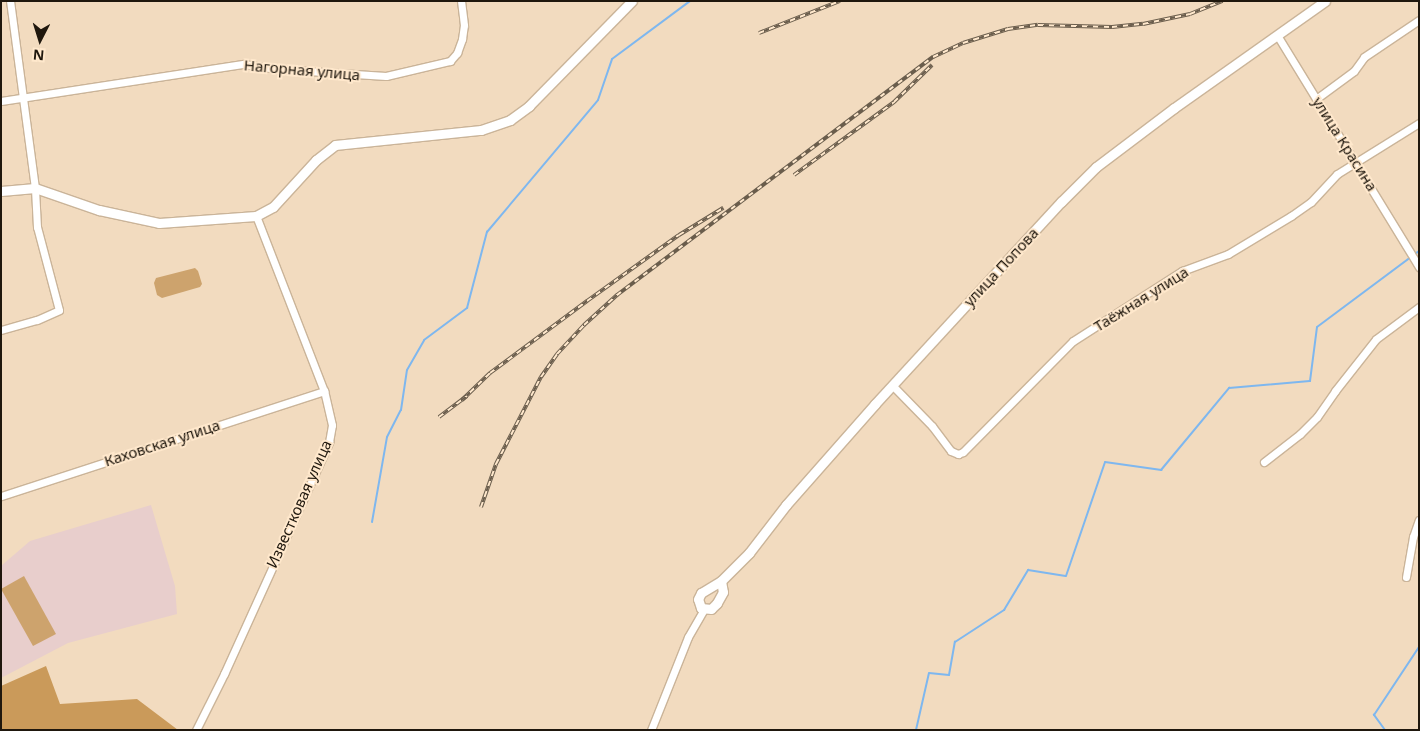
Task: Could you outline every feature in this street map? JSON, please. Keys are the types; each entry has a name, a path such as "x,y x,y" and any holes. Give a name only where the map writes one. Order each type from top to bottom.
{"street":[{"path":"1,330 36,320 59,310 37,227 35,188 10,1"},
{"name":"Нагорная улица","path":"1,101 196,72 210,67 244,64 277,69 386,76 450,61 457,53 462,39 464,25 461,1"},
{"path":"1,191 35,188 99,210 147,222 173,223 256,216 273,207 316,160 335,144 481,130 510,120 529,106 632,1"},
{"name":"улица Попова","path":"722,581 723,592 717,603 711,609 704,609 699,605 699,596 722,581 749,553 786,505 1061,202 1096,167 1174,108 1325,1"},
{"path":"1316,99 1354,71 1364,58 1419,20"},
{"name":"улица Красина","path":"1277,35 1356,161 1419,267"},
{"name":"Таёжная улица","path":"893,386 932,426 951,452 958,454 971,446 1073,341 1182,271 1228,254 1291,216 1311,202 1337,174 1419,123"},
{"name":"Известковая улица","path":"196,730 224,674 329,442 332,425 324,391 256,216"},
{"path":"1264,462 1300,434 1317,417 1335,390 1376,338 1419,307"},
{"name":"Каховская улица","path":"1,496 324,391"},
{"path":"1406,577 1412,537 1419,520"},
{"name":"улица Попова","path":"651,730 688,637 704,609"}],"shaded area":[{"path":"195,268 198,271 202,284 200,287 162,298 157,295 154,283 156,278"},
{"path":"151,505 175,586 177,614 68,643 1,678 1,566 30,541"},
{"path":"24,576 56,634 33,646 1,589"},
{"path":"46,666 60,704 137,699 178,730 1,730 1,686"}],"waterway":[{"path":"372,522 387,437 401,410 407,370 424,340 467,308 487,232 598,100 612,59 690,1"},
{"path":"916,730 929,673 949,675 955,642 1004,610 1028,570 1066,576 1105,462 1161,470 1229,388 1310,381 1317,327 1419,251"},
{"path":"1385,730 1374,715 1419,647"}],"railway":[{"path":"759,33 840,1"},
{"path":"481,507 496,464 541,377 557,354 584,325 617,295 933,57 963,43 1008,29 1038,25 1112,27 1143,24 1190,14 1222,1"},
{"path":"794,175 894,102 932,65"},
{"path":"462,400 490,373 587,301 679,235 723,208"},
{"path":"439,417 467,396"}]}
